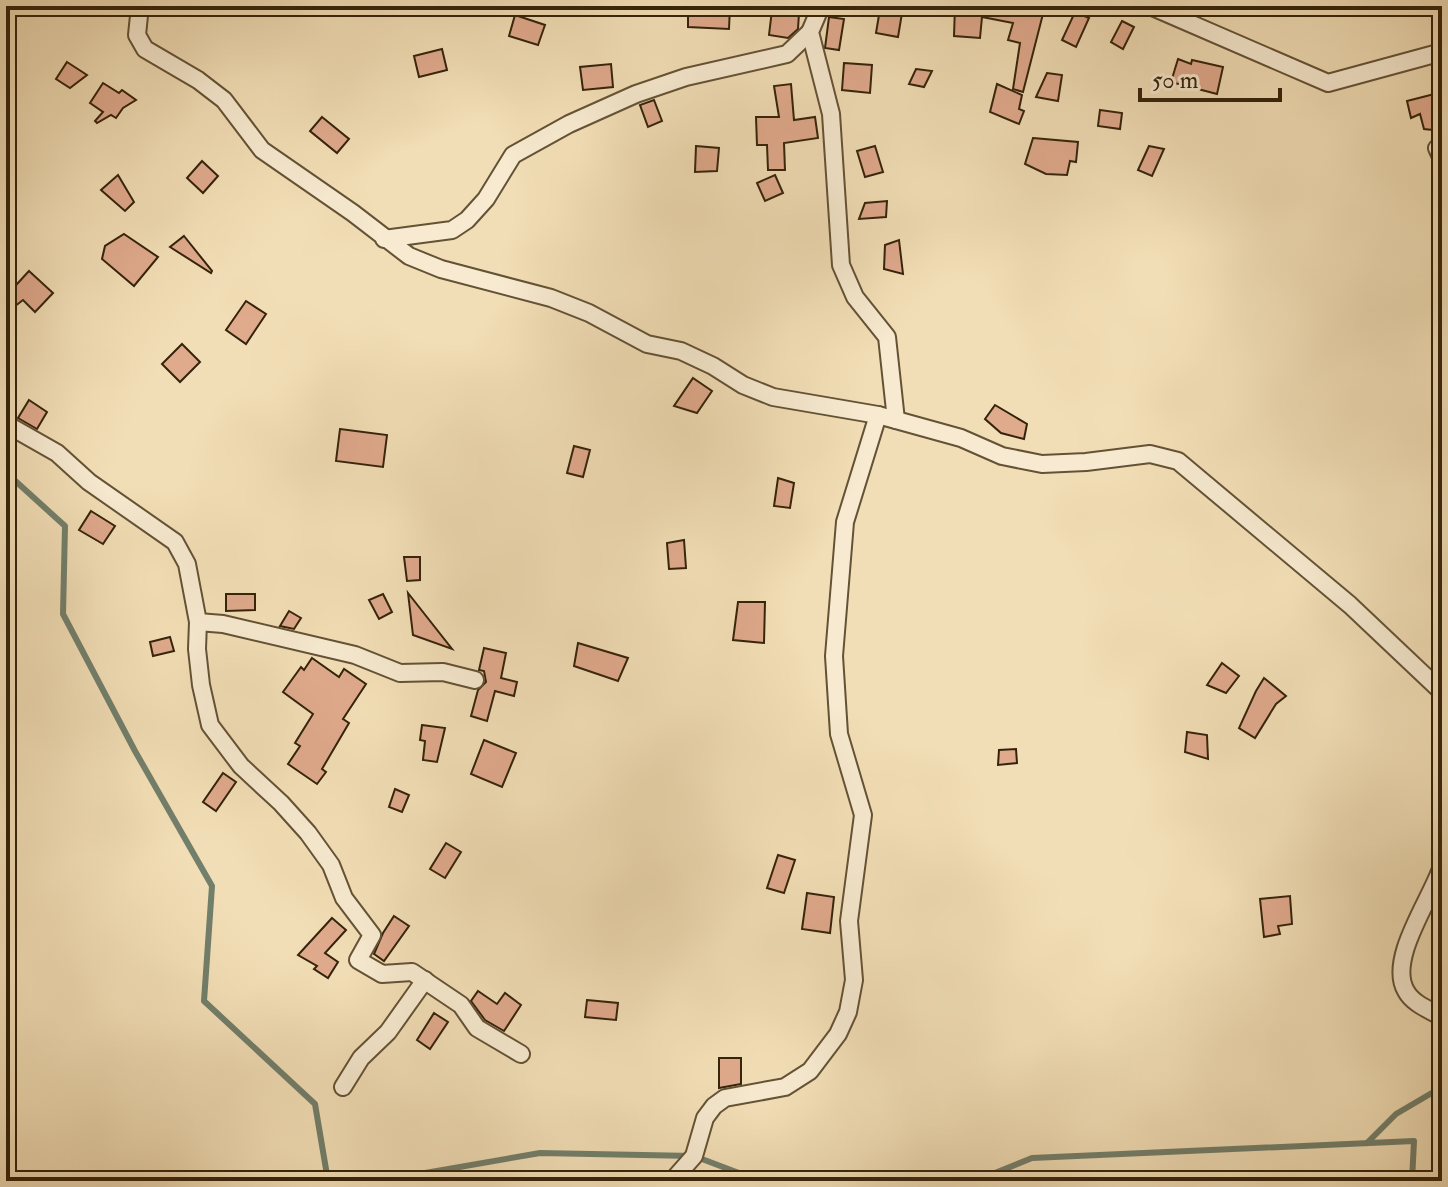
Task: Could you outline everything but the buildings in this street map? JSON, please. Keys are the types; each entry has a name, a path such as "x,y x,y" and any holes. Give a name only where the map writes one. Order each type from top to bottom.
{"street":[{"path":"140,6 137,35 145,49 198,80 224,100 262,150 409,256 441,269 551,298 589,313 647,344 681,351 743,385 773,397 878,415 961,438 1002,456 1042,464 1150,454 1178,461 1350,605 1442,692"},
{"path":"384,239 452,230 467,220 486,199 513,155 569,124 636,94 686,77 787,54 810,32 821,6"},
{"path":"1150,6 1328,83 1442,52"},
{"path":"810,32 831,114 841,265 855,297 887,337 896,420"},
{"path":"672,1181 694,1156 705,1118 714,1106 725,1098 785,1087 810,1071 838,1034 848,1012 854,980 849,921 863,815 839,734 834,656 845,522 878,415"},
{"path":"6,424 57,453 89,482 175,542 187,564 198,622 201,685 210,725 241,766 308,833 331,865 344,898 372,935 358,960 382,974 412,972 461,1005 477,1028 521,1054"},
{"path":"198,622 223,624 355,655 400,673 443,672 475,680"},
{"path":"1442,866 1412,931 1402,962 1405,991 1419,1004 1442,1017"},
{"path":"343,1087 361,1058 388,1032 425,980"}],"waterway":[{"path":"6,477 11,477 65,526 63,614 135,751 212,886 204,1001 315,1104 328,1181"},
{"path":"1367,1143 1396,1114 1442,1087"},
{"path":"975,1181 1032,1158 1414,1141 1412,1181"},
{"path":"379,1181 540,1153 694,1156 760,1181"}]}
